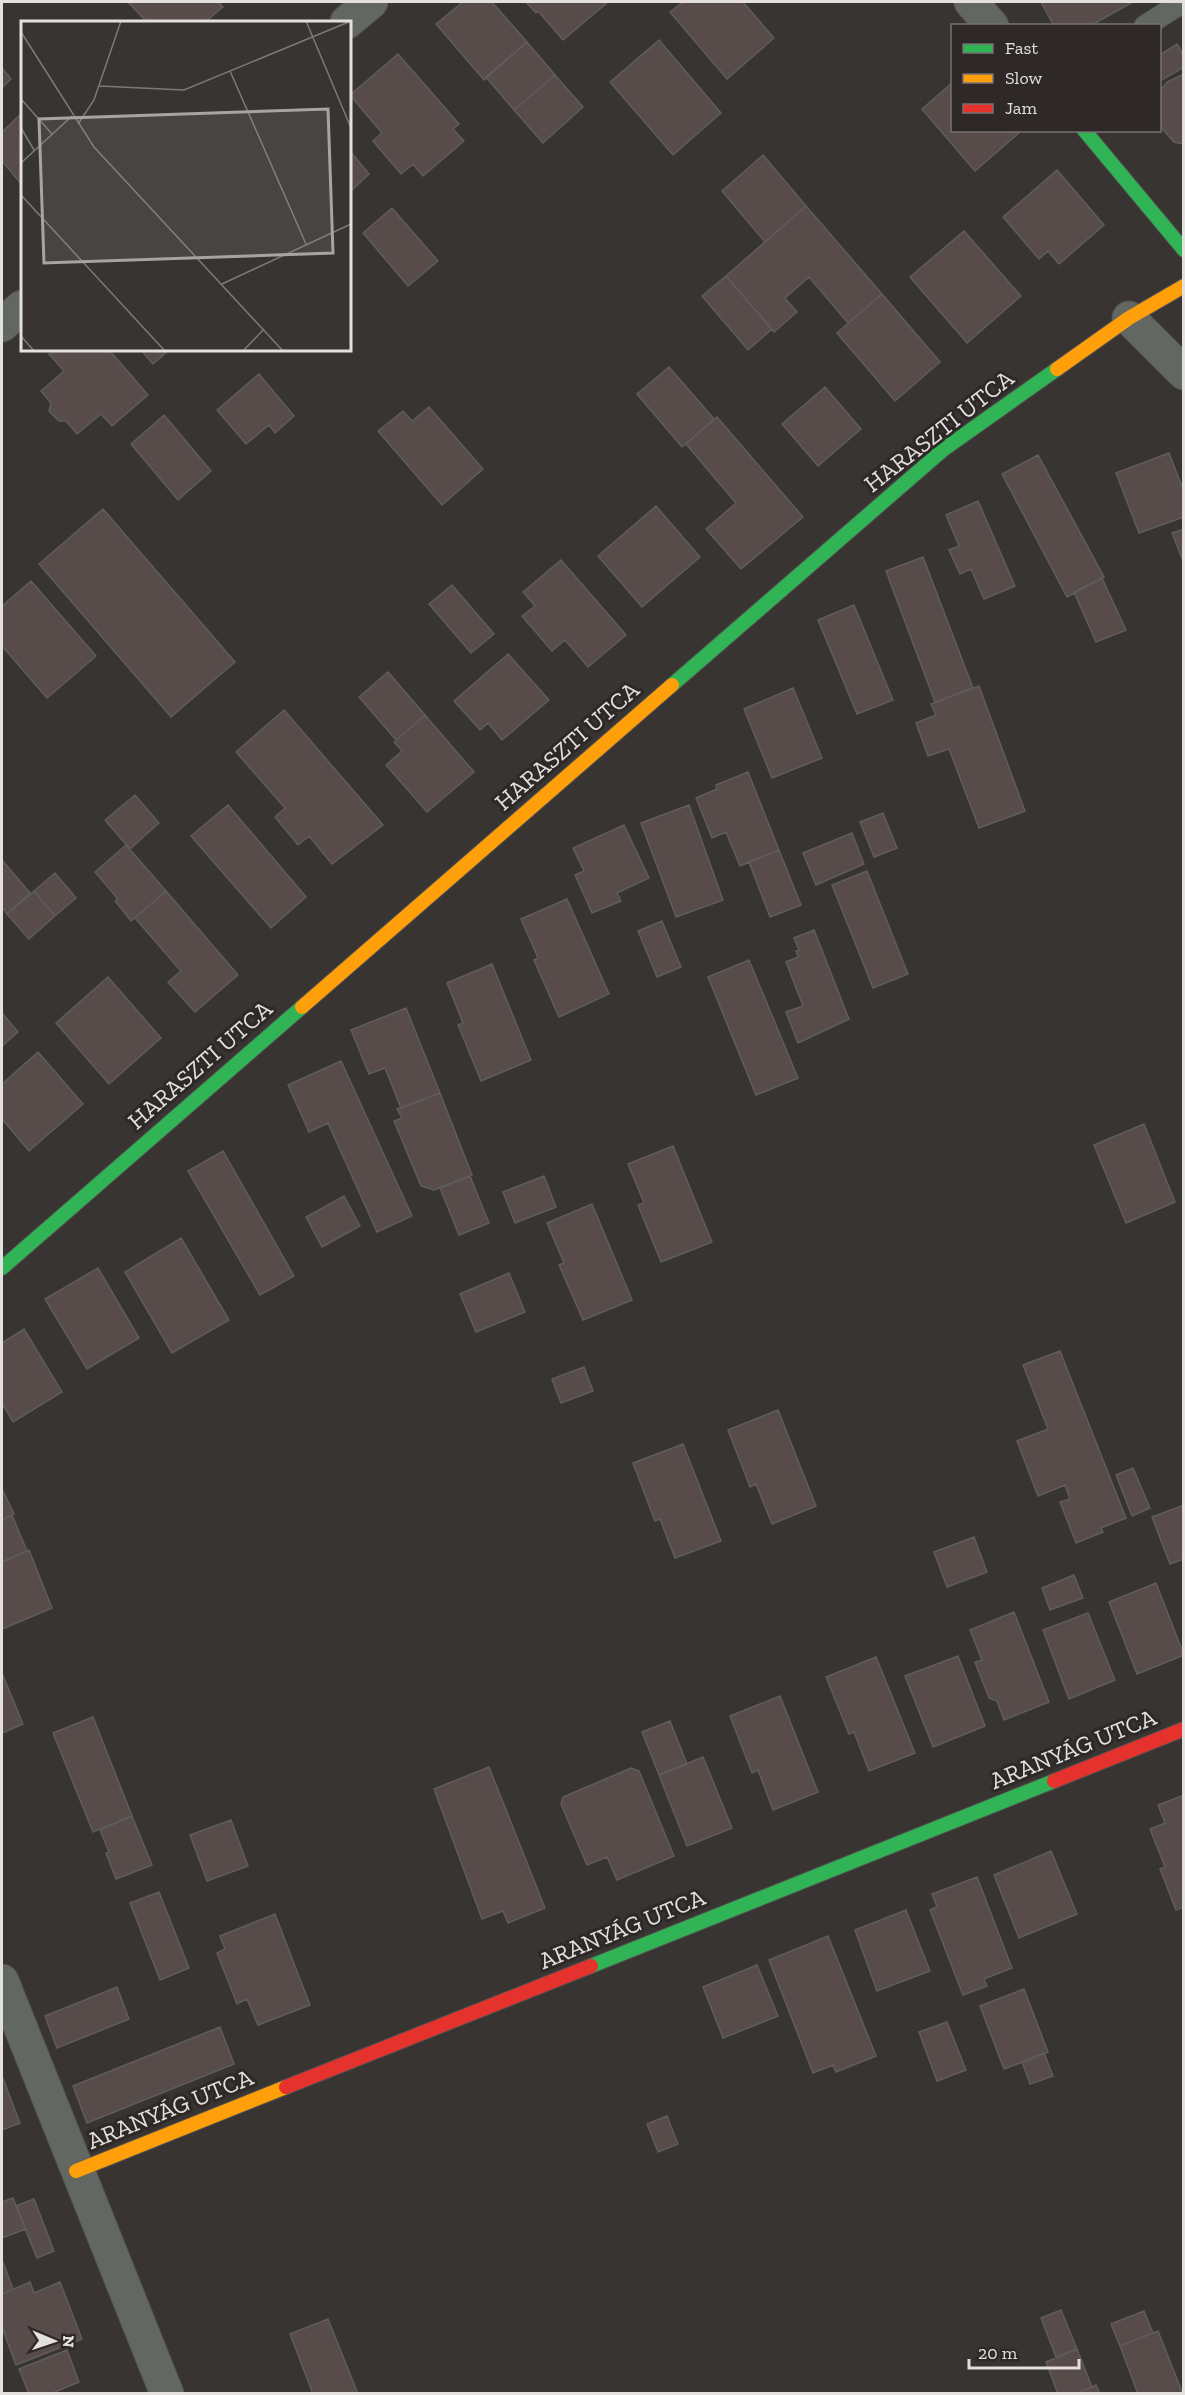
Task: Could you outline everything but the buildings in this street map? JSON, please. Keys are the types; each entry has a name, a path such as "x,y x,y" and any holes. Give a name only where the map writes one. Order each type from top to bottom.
{"main road":[{"path":"1086,132 1184,250"},
{"name":"HARASZTI UTCA","path":"2,1268 944,449 1129,318 1184,286"},
{"name":"ARANYÁG UTCA","path":"76,2170 1184,1729"}],"street":[{"path":"348,21 371,2"},
{"path":"971,2 990,24"},
{"path":"2,325 21,308"},
{"path":"1129,318 1184,373"},
{"path":"2,1981 167,2394"}],"lane":[{"path":"1148,24 1183,2"}],"traffic: fast":[{"path":"1086,132 1184,250"},
{"path":"672,685 944,449 1057,369"},
{"path":"2,1268 302,1007"},
{"path":"591,1966 1054,1781"}],"traffic: slow":[{"path":"1057,369 1129,318 1184,286"},
{"path":"302,1007 672,685"},
{"path":"76,2171 286,2087"}],"traffic: jam":[{"path":"1054,1781 1184,1729"},
{"path":"286,2087 591,1966"}]}
